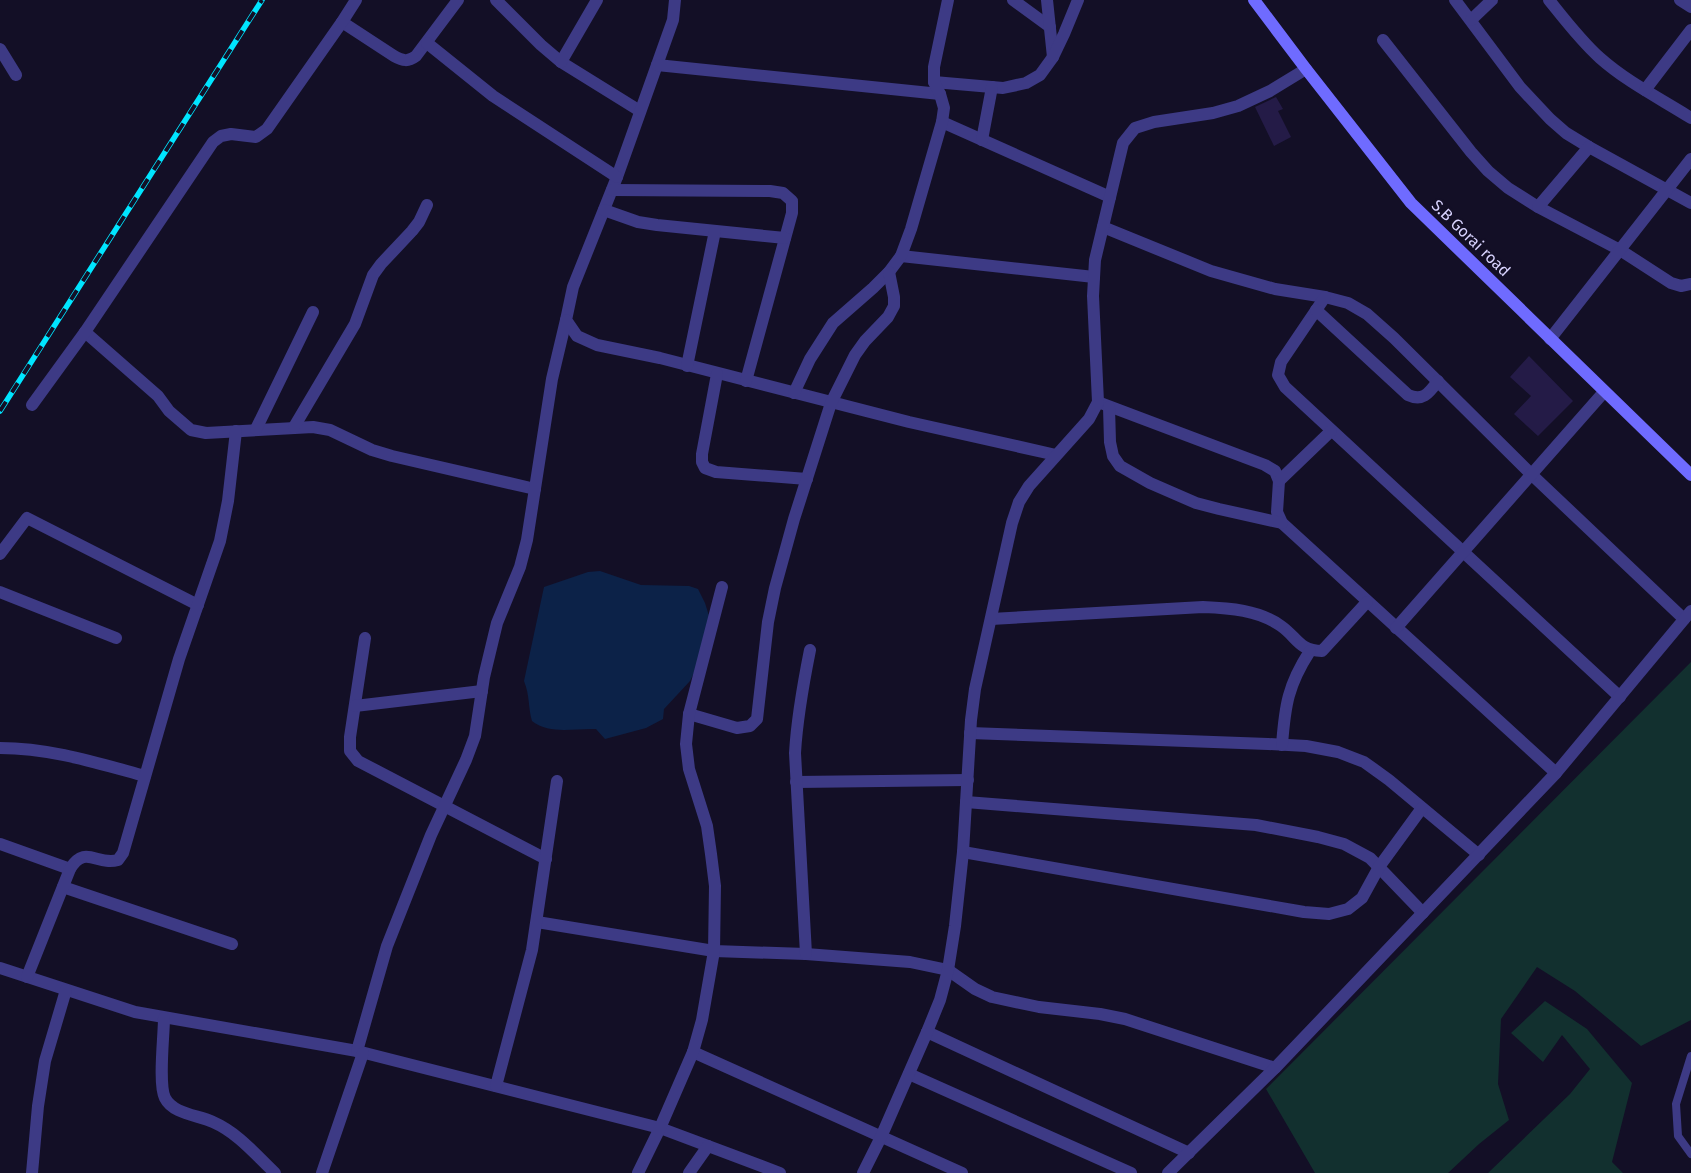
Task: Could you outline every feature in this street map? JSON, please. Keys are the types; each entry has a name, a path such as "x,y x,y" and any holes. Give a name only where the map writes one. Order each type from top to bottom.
{"street":[{"path":"32,405 85,332 213,142 221,136 231,134 256,137 267,129 356,0"},
{"path":"342,22 394,56 403,60 410,60 427,43 458,0"},
{"path":"496,0 561,62 640,111"},
{"path":"561,62 597,0"},
{"path":"322,1173 360,1052 387,946 431,835 466,760 475,736 496,624 520,567 528,540 552,380 573,287 612,190 673,20 675,0"},
{"path":"794,394 810,359 833,323 889,272 901,256 912,229 942,122 944,108 934,82 934,67 948,0"},
{"path":"1013,0 1050,27"},
{"path":"1047,0 1053,57"},
{"path":"934,82 1003,88 1026,83 1040,75 1053,57 1078,0"},
{"name":"S.B Gorai road","path":"1254,0 1411,203 1691,475"},
{"path":"1455,0 1520,87 1536,106 1566,132 1589,147 1691,203"},
{"path":"1471,20 1492,0"},
{"path":"1549,0 1601,60 1691,118"},
{"path":"1680,0 1691,7"},
{"path":"1646,90 1691,30"},
{"path":"1383,40 1488,171 1508,188 1538,207 1620,250 1671,283 1681,286 1691,284"},
{"path":"427,43 493,96 617,176"},
{"path":"0,50 16,75"},
{"path":"657,65 940,94"},
{"path":"1282,523 1196,503 1150,483 1120,466 1113,456 1104,404 1093,296 1094,277 1095,260 1123,143 1135,128 1154,122 1213,114 1238,106 1270,91 1306,69"},
{"path":"982,140 992,87"},
{"path":"942,122 1110,197"},
{"path":"1538,207 1589,147"},
{"path":"1550,339 1691,159"},
{"path":"612,190 770,191 783,193 792,201 792,213 746,381"},
{"path":"294,427 355,324 373,275 419,222 427,205"},
{"path":"604,210 638,222 785,238"},
{"path":"1103,226 1211,271 1275,289 1325,297 1348,303 1367,314 1394,338 1531,474 1688,615 1556,773 1275,1068 1168,1173"},
{"path":"687,366 715,231"},
{"path":"901,256 1094,277"},
{"path":"689,714 738,728 750,726 757,719 764,653 774,596 790,535 831,403 855,355 865,341 888,317 894,306 889,272"},
{"path":"1325,297 1281,362 1278,375 1285,387 1462,553 1620,697"},
{"path":"1316,310 1408,395 1422,398 1428,394 1438,381"},
{"path":"256,430 312,312"},
{"path":"566,320 577,336 597,345 831,403 1056,455"},
{"path":"85,332 158,396 170,411 191,430 206,433 313,427 330,430 372,450 392,456 535,489"},
{"path":"717,374 702,454 702,462 705,468 716,472 807,480"},
{"path":"1396,628 1604,392"},
{"path":"864,1173 882,1137 928,1032 940,1000 948,970 963,852 970,733 975,689 1012,523 1019,502 1029,486 1104,404"},
{"path":"1104,404 1275,471 1279,481 1277,512 1282,523 1556,773"},
{"path":"27,977 74,861 80,857 87,856 111,862 118,860 123,853 179,660 226,519 236,431"},
{"path":"1279,481 1331,431"},
{"path":"0,554 27,518 198,605"},
{"path":"638,1173 693,1052 702,1020 714,950 716,886 707,826 689,769 686,744 689,714 722,587"},
{"path":"0,592 116,638"},
{"path":"991,619 1203,606 1232,608 1263,616 1281,626 1310,650 1322,651 1367,602"},
{"path":"365,638 350,738 350,751 358,761 546,858"},
{"path":"806,954 796,782 796,724 810,650"},
{"path":"1282,745 1286,703 1298,670 1310,650"},
{"path":"355,706 482,691"},
{"path":"970,733 1306,746 1338,752 1364,762 1479,855"},
{"path":"0,748 42,750 145,776"},
{"path":"796,782 968,780"},
{"path":"496,1086 526,975 537,922 557,781"},
{"path":"966,802 1256,825 1344,844 1370,858 1423,913"},
{"path":"963,852 1304,912 1329,914 1348,909 1362,898 1379,867 1422,808"},
{"path":"0,844 70,869"},
{"path":"63,887 232,944"},
{"path":"537,922 714,950 806,954 910,962 948,970 975,990 992,997 1039,1007 1125,1019 1275,1068"},
{"path":"0,968 134,1012 290,1038 360,1052 660,1128 780,1173"},
{"path":"32,1173 38,1106 45,1061 66,990"},
{"path":"164,1018 162,1086 166,1099 175,1108 212,1121 232,1132 274,1173"},
{"path":"928,1032 1189,1152"},
{"path":"693,1052 962,1173"},
{"path":"909,1074 1131,1173"},
{"path":"689,1173 708,1146"}],"lane":[{"path":"1691,1056 1676,1104 1678,1136 1691,1154"}],"green space":[{"path":"1691,662 1691,1020 1641,1046 1575,991 1537,967 1501,1019 1498,1084 1509,1120 1479,1144 1448,1173 1315,1173 1266,1089"},
{"path":"1545,1001 1587,1029 1632,1083 1612,1162 1623,1173 1488,1173 1570,1094 1590,1069 1562,1035 1543,1062 1511,1033"}],"water":[{"path":"600,571 641,585 689,586 698,589 710,619 699,663 690,681 664,709 663,719 646,728 605,739 596,729 562,730 546,728 532,721 524,681 544,587 588,572"}],"building":[{"path":"1276,97 1283,109 1278,111 1291,137 1274,146 1255,107"},
{"path":"1529,356 1573,401 1538,436 1514,414 1531,396 1510,377"}],"railway":[{"path":"0,411 262,0"}]}
